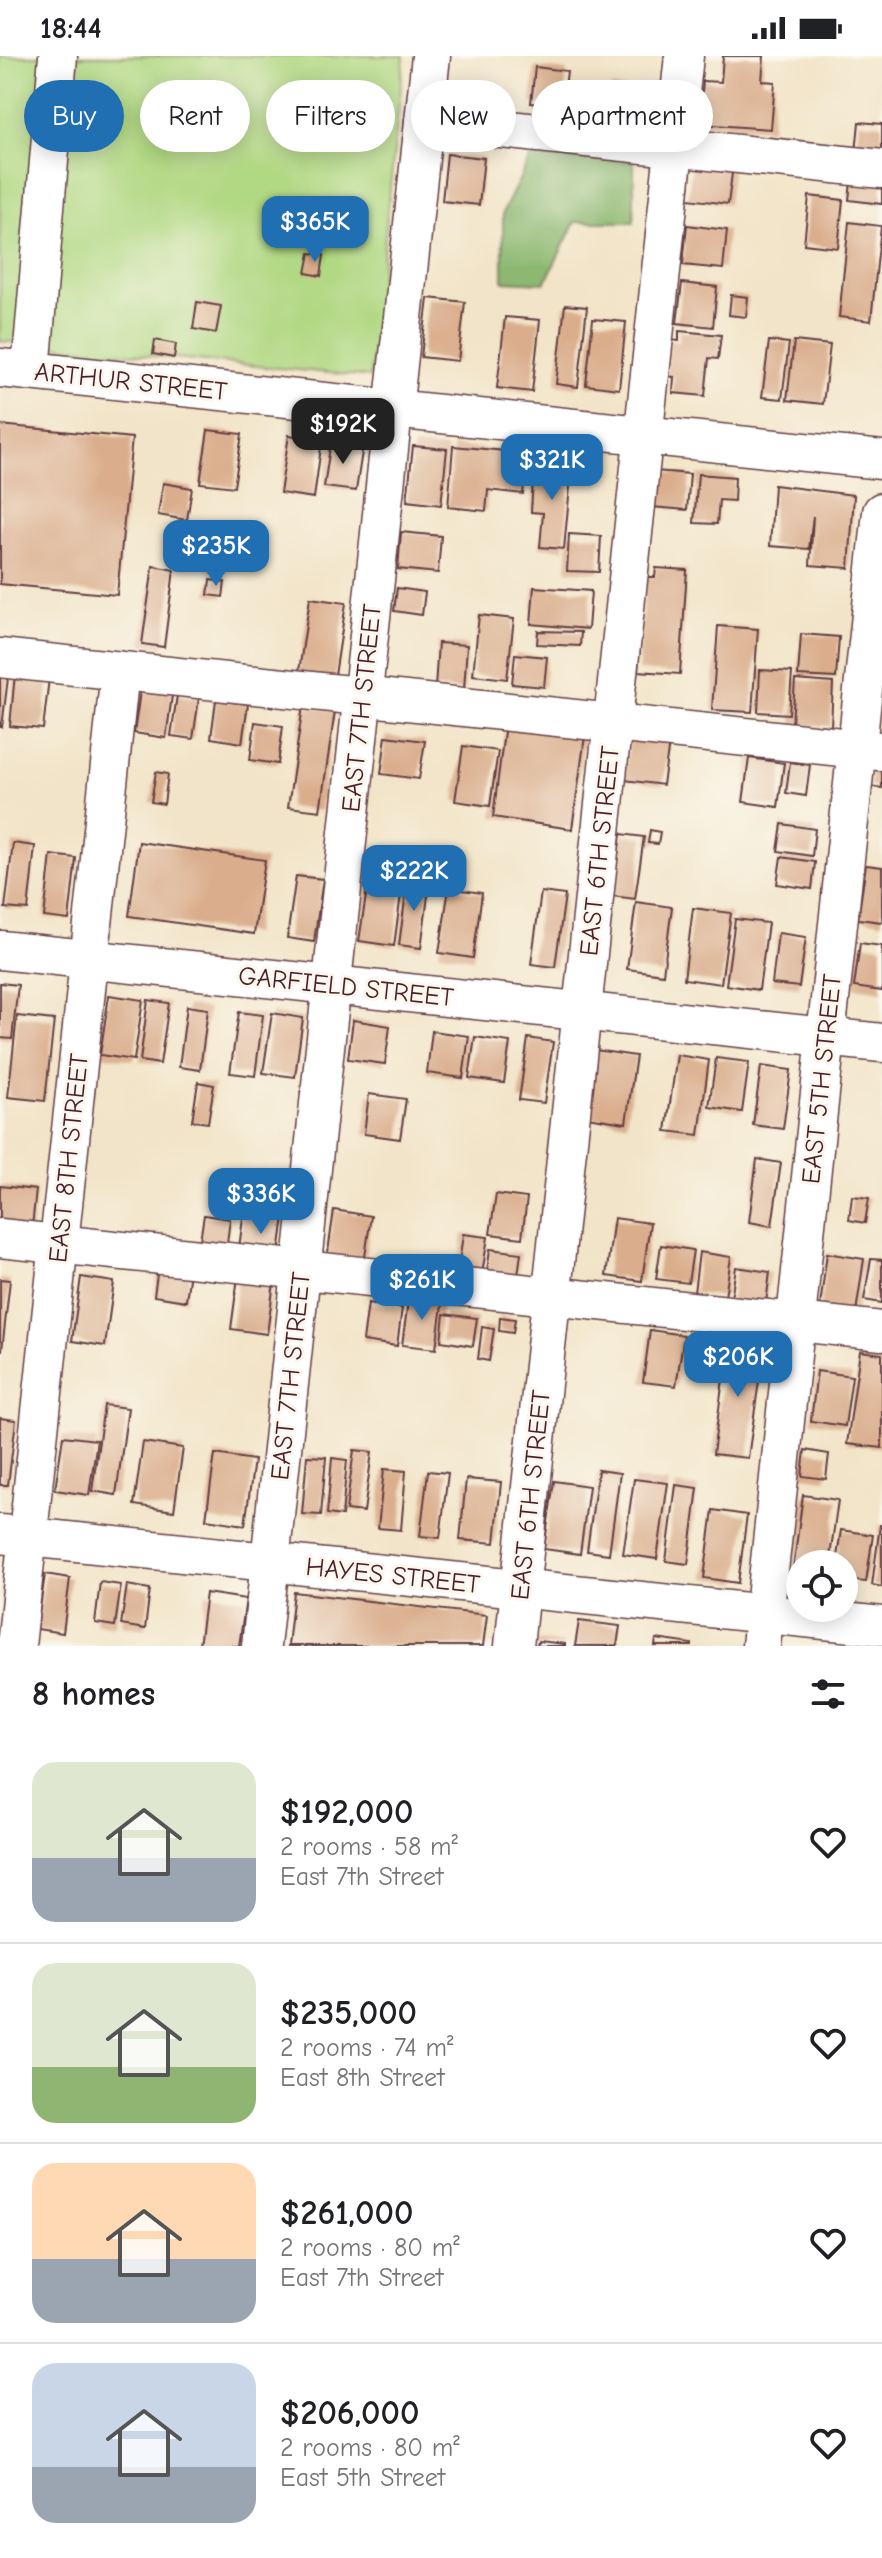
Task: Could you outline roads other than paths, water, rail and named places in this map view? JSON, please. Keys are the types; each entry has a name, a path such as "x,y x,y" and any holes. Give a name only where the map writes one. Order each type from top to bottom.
{"street":[{"path":"15,369 58,56"},
{"name":"EAST 7TH STREET","path":"428,80 431,56"},
{"name":"EAST 6TH STREET","path":"681,80 684,56"},
{"path":"713,151 882,169"},
{"name":"EAST 7TH STREET","path":"261,1646 421,152"},
{"name":"EAST 6TH STREET","path":"514,1646 673,152"},
{"name":"ARTHUR STREET","path":"15,369 882,460"},
{"name":"EAST 5TH STREET","path":"762,1630 826,1037 869,750 882,512"},
{"path":"0,658 869,750"},
{"name":"EAST 8TH STREET","path":"16,1646 14,1535 59,1244 120,671"},
{"name":"GARFIELD STREET","path":"0,950 882,1043"},
{"path":"0,1238 882,1331"},
{"name":"HAYES STREET","path":"14,1535 520,1588 762,1630 882,1626"}]}
